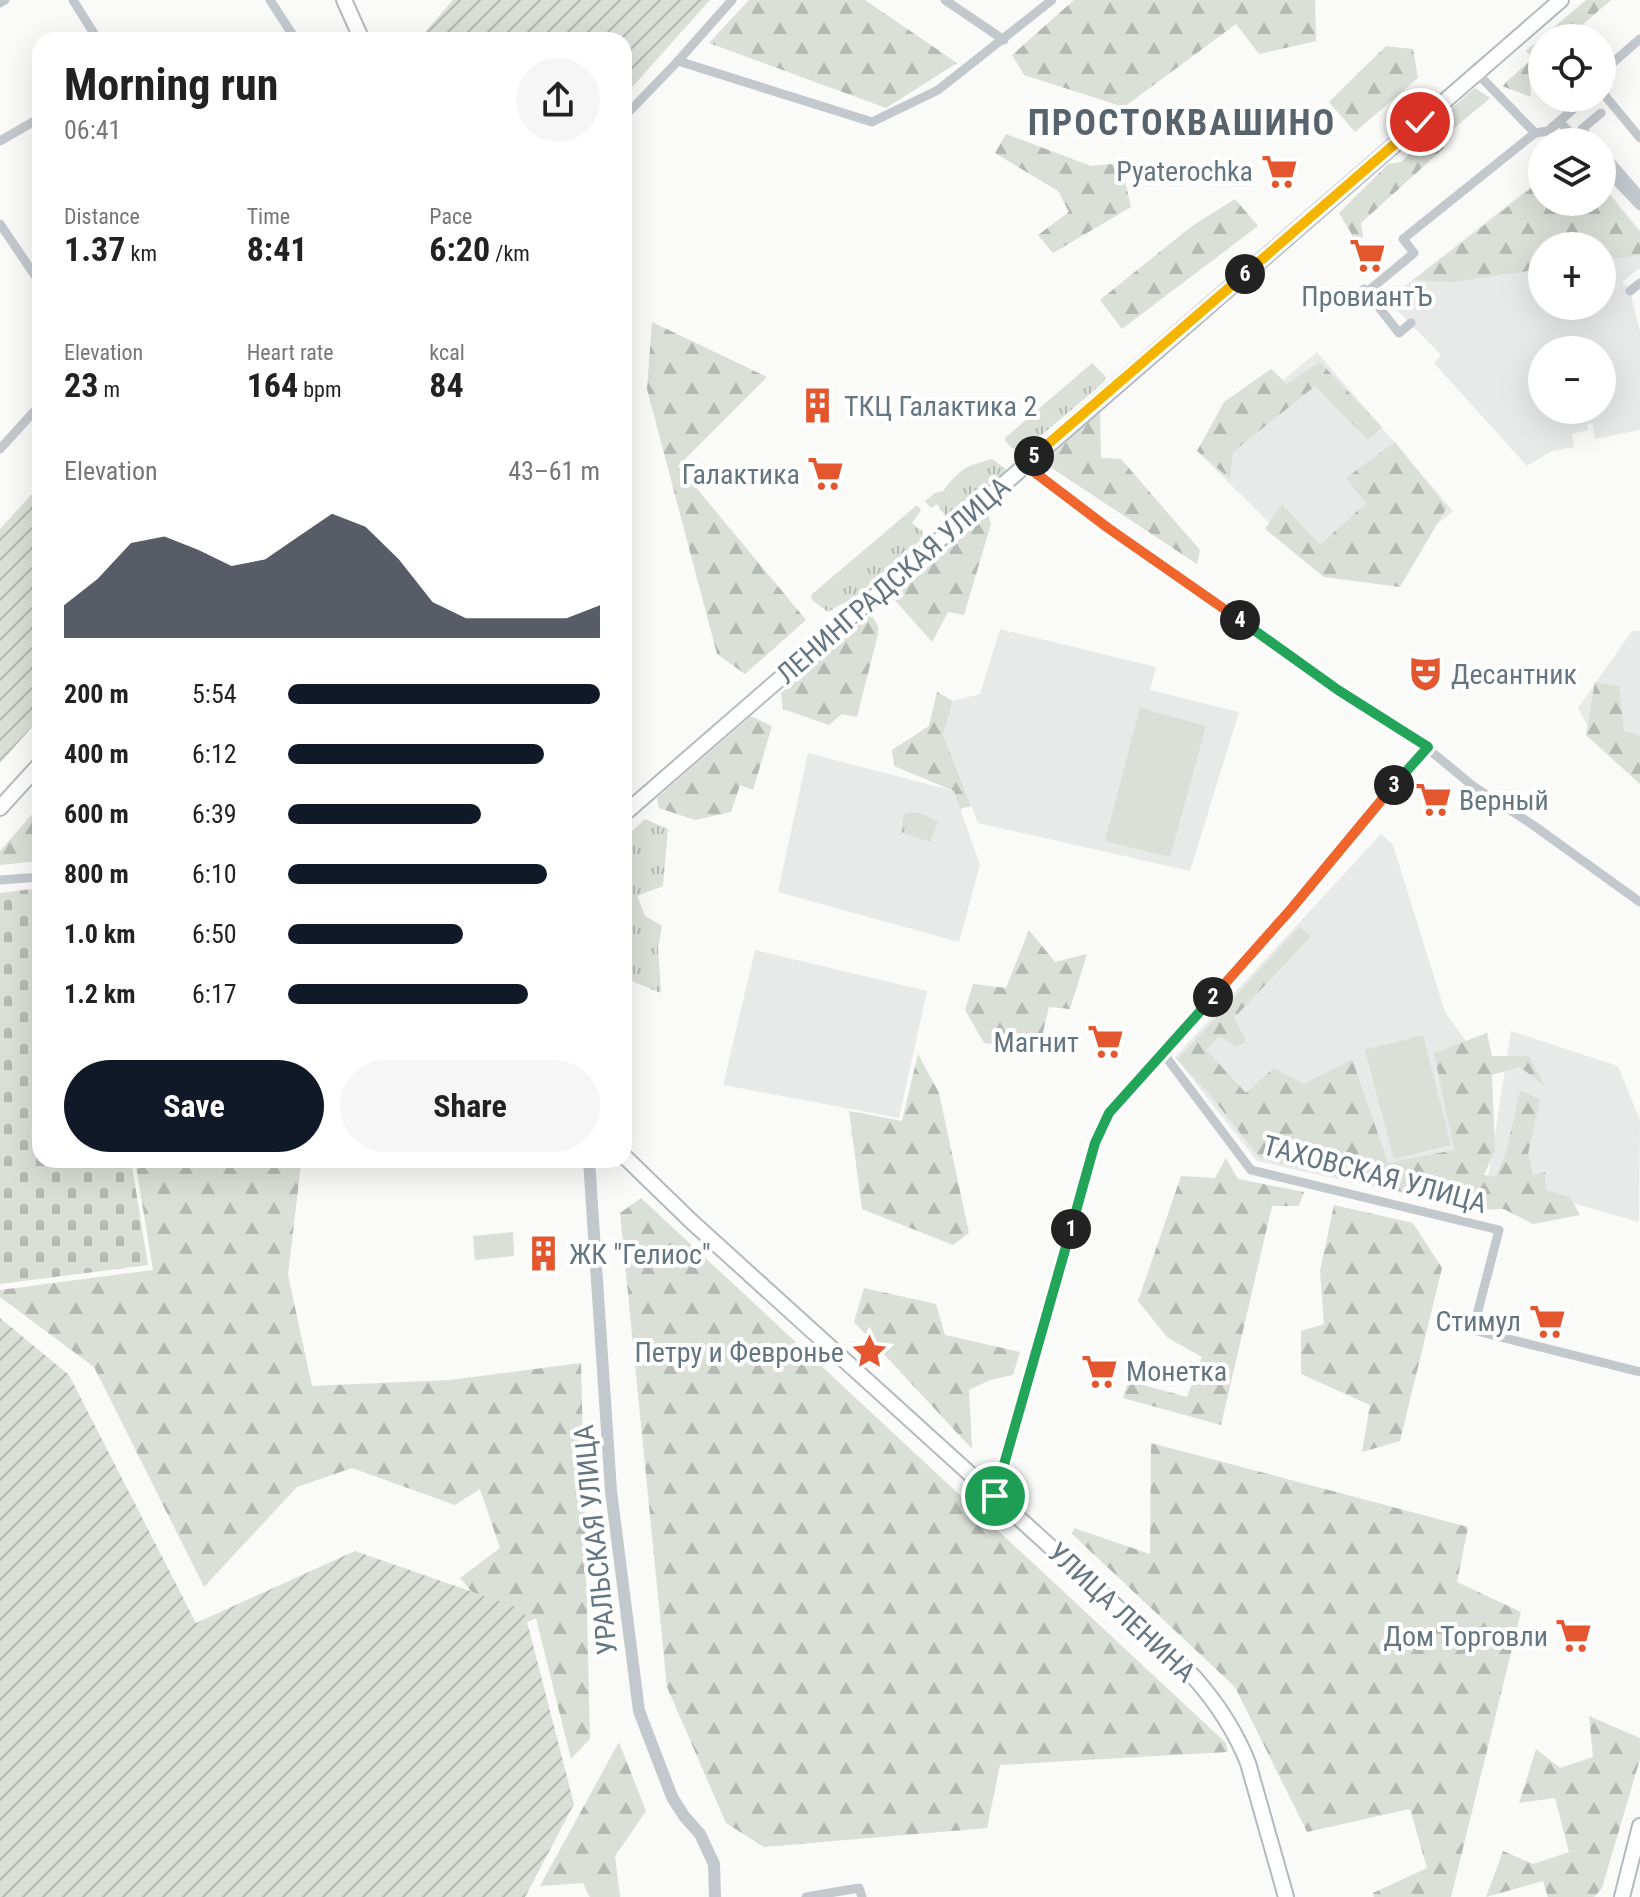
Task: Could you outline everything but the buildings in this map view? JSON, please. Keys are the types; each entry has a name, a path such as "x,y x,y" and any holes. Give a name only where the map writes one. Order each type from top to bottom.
{"main road":[{"path":"344,0 358,32"},
{"name":"ЛЕНИНГРАДСКАЯ УЛИЦА","path":"632,807 1561,0"},
{"path":"0,808 32,773"},
{"name":"УЛИЦА ЛЕНИНА","path":"632,1164 692,1222 1193,1676 1213,1698 1234,1731 1248,1763 1286,1897"},
{"path":"1622,1897 1640,1826"}],"street":[{"path":"0,3 5,0"},
{"path":"73,0 93,32"},
{"path":"270,0 291,32"},
{"path":"632,109 732,0"},
{"path":"945,0 1004,40"},
{"path":"678,61 872,122 938,90 1052,0"},
{"path":"1616,60 1640,39"},
{"path":"1477,73 1530,128"},
{"path":"1616,109 1640,138"},
{"path":"1552,128 1571,112"},
{"path":"1583,128 1601,113"},
{"path":"1560,122 1566,128"},
{"path":"0,141 32,123"},
{"path":"1411,323 1399,333 1365,291 1414,253 1403,239 1528,139"},
{"path":"1616,168 1640,196"},
{"path":"1616,181 1640,206"},
{"path":"0,224 32,271"},
{"path":"1630,291 1640,283"},
{"path":"0,449 32,414"},
{"path":"1025,465 1108,528 1338,690 1428,747 1473,786 1640,902"},
{"path":"995,1496 1095,1143 1109,1113 1292,908 1428,747"},
{"path":"0,880 32,878"},
{"name":"ТАХОВСКАЯ УЛИЦА","path":"1163,1053 1251,1170 1499,1230 1473,1330 1640,1372"},
{"name":"УРАЛЬСКАЯ УЛИЦА","path":"590,1168 611,1491 639,1711 672,1797 700,1834 714,1864 715,1897"},
{"path":"806,1897 859,1888 862,1897"}],"shaded area":[{"path":"1528,189 1528,216 1616,216 1616,201 1640,230 1640,268 1622,282 1630,291 1640,331 1640,430 1595,439 1592,424 1616,424 1616,336 1528,336 1528,424 1587,424 1588,430 1572,434 1574,447 1552,451 1527,466 1434,363 1441,355 1387,300"},
{"path":"1317,352 1453,511 1375,576 1324,577 1197,451"},
{"path":"1000,629 1156,667 1150,690 1239,712 1190,871 978,823 943,734 953,701 980,694"},
{"path":"1632,631 1640,631 1640,769 1586,723 1578,708"},
{"path":"808,753 954,791 980,865 959,942 778,892"},
{"path":"1381,834 1393,845 1445,1012 1472,1049 1460,1206 1257,1161 1175,1057"},
{"path":"755,950 927,991 899,1118 723,1085"},
{"path":"1511,1031 1618,1066 1640,1120 1639,1222 1488,1179"}],"green space":[{"path":"453,0 710,0 632,87 632,32 425,32"},
{"path":"749,0 865,0 957,63 886,108 709,43"},
{"path":"1074,0 1315,0 1316,41 1259,54 1236,24 1124,107 1024,75 1012,55"},
{"path":"1586,0 1611,0 1583,24 1558,24"},
{"path":"1386,46 1413,49 1418,78 1355,132 1329,102"},
{"path":"1528,63 1528,96 1502,86"},
{"path":"1475,88 1490,98 1445,136 1444,148 1361,223 1363,237 1357,243 1339,213 1388,164 1401,162 1424,139 1429,128"},
{"path":"1006,134 1091,166 1121,163 1131,207 1053,253 1038,235 1069,212 1058,191 995,153"},
{"path":"1528,191 1528,216 1616,216 1616,204 1640,233 1640,255 1616,258 1616,232 1528,232 1528,271 1452,282 1414,280"},
{"path":"1235,199 1258,226 1122,329 1100,300 1192,226"},
{"path":"652,322 767,377 678,466 806,620 745,674 717,654 647,389"},
{"path":"1320,362 1382,427 1368,440 1315,386 1233,452 1230,479 1197,451 1224,402 1271,369 1287,384"},
{"path":"1092,363 1106,377 1104,382 1024,450 1009,445 1006,437"},
{"path":"1100,410 1101,458 1121,459 1200,550 1197,564 1044,463"},
{"path":"1395,442 1447,507 1400,587 1324,577 1265,529 1282,504 1320,545 1366,503 1346,478"},
{"path":"992,459 1007,470 957,513 946,517 937,504 931,508 925,501 943,491 964,469"},
{"path":"32,494 32,727 0,763 0,529"},
{"path":"917,505 921,510 912,523 922,531 923,538 848,603 828,612 812,600 811,595"},
{"path":"988,514 991,524 964,615 948,612 932,642 893,598"},
{"path":"871,614 878,626 878,634 857,717 842,714 829,725 783,709 781,693"},
{"path":"1595,682 1619,686 1624,731 1640,736 1640,784 1586,735"},
{"path":"937,692 953,701 943,734 971,806 960,809 954,791 894,766 892,750 929,726"},
{"path":"1140,708 1206,726 1170,857 1105,841"},
{"path":"751,716 772,726 753,790 740,785 731,812 695,820 659,808 657,798"},
{"path":"911,812 938,822 930,842 901,832 904,814"},
{"path":"32,814 32,862 0,865 0,851"},
{"path":"645,819 668,829 663,886 637,896 645,916 662,926 658,948 661,993 632,981 632,831"},
{"path":"32,889 32,1168 132,1168 148,1265 0,1284 0,893"},
{"path":"1299,927 1311,936 1234,1018 1246,1040 1237,1047 1219,1036 1206,1050 1246,1093 1274,1068 1304,1084 1352,1059 1388,1163 1454,1150 1434,1053 1487,1033 1492,1056 1529,1056 1545,1086 1520,1067 1492,1075 1495,1151 1484,1175 1496,1177 1507,1149 1520,1091 1540,1099 1528,1154 1533,1175 1545,1172 1546,1190 1570,1197 1580,1215 1533,1224 1504,1209 1478,1210 1260,1158 1211,1096 1175,1057 1179,1058"},
{"path":"1029,930 1055,962 1087,954 1070,1009 1049,1007 1039,1049 984,1043 965,1010 973,984 1006,988"},
{"path":"1423,1035 1451,1145 1394,1159 1365,1050"},
{"path":"918,1054 939,1093 969,1233 953,1245 862,1209 849,1111 902,1121"},
{"path":"1226,1158 1238,1179 1304,1192 1299,1206 1272,1206 1221,1425 1123,1398 1128,1381 1187,1397 1202,1357 1168,1338 1138,1301 1181,1176 1215,1178"},
{"path":"136,1168 301,1168 288,1275 312,1386 450,1380 581,1363 590,1739 571,1759 536,1618 505,1632 460,1578 500,1548 480,1489 455,1505 352,1468 297,1487 204,1587 94,1367 0,1297 0,1290 153,1270"},
{"path":"641,1198 1226,1743 1228,1752 1000,1765 987,1828 764,1847 726,1823 667,1687 620,1213"},
{"path":"1334,1205 1413,1223 1442,1268 1400,1441 1362,1452 1370,1405 1301,1374 1301,1331 1324,1324 1320,1271"},
{"path":"513,1232 514,1256 475,1260 473,1236"},
{"path":"864,1288 936,1304 945,1335 1020,1352 1013,1375 990,1380 969,1390 972,1449 854,1322"},
{"path":"0,1318 69,1375 196,1623 355,1551 524,1610 574,1804 525,1897 0,1897"},
{"path":"1151,1443 1468,1527 1457,1582 1521,1612 1451,1897 1374,1897 1373,1893 1427,1868 1410,1809 1307,1832 1235,1687 1072,1534 1074,1528 1150,1554"},
{"path":"1589,1716 1640,1738 1640,1759 1602,1888 1594,1897 1548,1897 1543,1881 1486,1897 1503,1851 1533,1864 1569,1852 1555,1798 1519,1803 1536,1749 1560,1768 1593,1757"},
{"path":"619,1742 646,1811 615,1856 620,1897 590,1897 583,1883 540,1886"}],"place":[{"name":"Pyaterochka","path":"1279,171"},
{"name":"ПровиантЪ","path":"1367,256"},
{"name":"ТКЦ Галактика 2","path":"818,406"},
{"name":"Галактика","path":"826,474"},
{"name":"Десантник","path":"1425,674"},
{"name":"Верный","path":"1433,800"},
{"name":"Магнит","path":"1105,1042"},
{"name":"ЖК \"Гелиос\"","path":"543,1254"},
{"name":"Стимул","path":"1547,1321"},
{"name":"Петру и Февронье","path":"870,1352"},
{"name":"Монетка","path":"1100,1371"},
{"name":"Дом Торговли","path":"1574,1636"}],"district":[{"name":"ПРОСТОКВАШИНО","path":"1182,122"}],"route":[{"path":"995,1496 1095,1143 1109,1113 1292,908 1428,747 1338,690 1108,528 1025,465 1420,122"}]}
